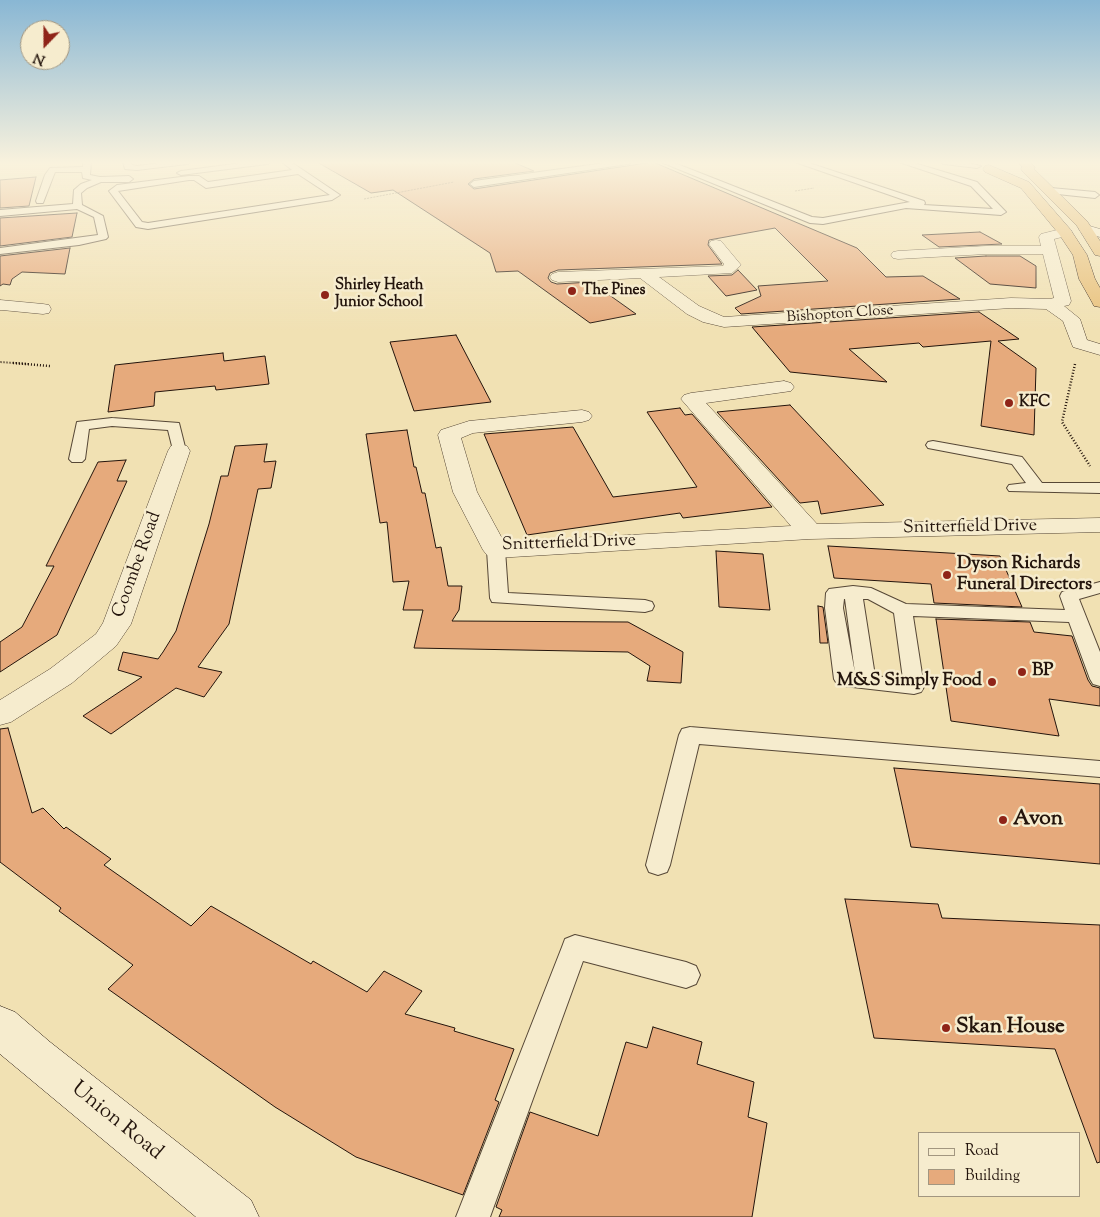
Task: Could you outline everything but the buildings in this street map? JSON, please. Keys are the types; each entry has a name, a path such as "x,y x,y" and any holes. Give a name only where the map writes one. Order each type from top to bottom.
{"highway":[{"path":"1054,219 1065,232 1094,280 1100,302"},
{"path":"1077,219 1097,240"}],"street":[{"path":"1050,304 1063,301 1046,237 1065,232"},
{"path":"918,241 930,253"},
{"path":"558,277 727,270 733,266 716,244"},
{"path":"898,255 1050,250"},
{"name":"Bishopton Close","path":"643,273 693,310 709,318 724,322 1011,303 1050,304"},
{"path":"1,306 17,294"},
{"path":"1050,304 1071,319 1079,343 1100,350"},
{"path":"1,306 43,309"},
{"path":"784,387 691,399 810,532"},
{"name":"Snitterfield Drive","path":"582,416 469,427 449,435 465,492 496,550 810,532 1100,525"},
{"name":"Coombe Road","path":"0,714 61,676 106,640 117,624 179,451"},
{"name":"Union Road","path":"0,1026 35,1057 234,1217"}],"lane":[{"path":"0,251 79,242 103,237 99,219"},
{"path":"134,219 139,225 148,226 194,219"},
{"path":"807,219 823,221 836,219"},
{"path":"76,459 82,425 112,422 174,426 179,451"},
{"path":"933,445 1018,460 1037,488"},
{"path":"1015,488 1100,488"},
{"path":"496,550 499,598 645,606"},
{"path":"1100,587 1069,596 1100,680"},
{"path":"903,610 914,687 844,679 834,608 835,593 871,594 903,610 1077,616"},
{"path":"658,865 690,735 903,751 1100,769"},
{"path":"473,1217 575,947 686,975"}],"path":[{"path":"1079,343 1070,345 1076,363 1062,422 1090,466"},
{"path":"0,362 50,366"}],"place":[{"name":"The Pines","path":"572,291"},
{"name":"Shirley Heath Junior School","path":"325,295"},
{"name":"KFC","path":"1009,403"},
{"name":"Dyson Richards Funeral Directors","path":"947,575"},
{"name":"BP","path":"1022,672"},
{"name":"M&S Simply Food","path":"992,682"},
{"name":"Avon","path":"1003,820"},
{"name":"Skan House","path":"946,1028"}]}
